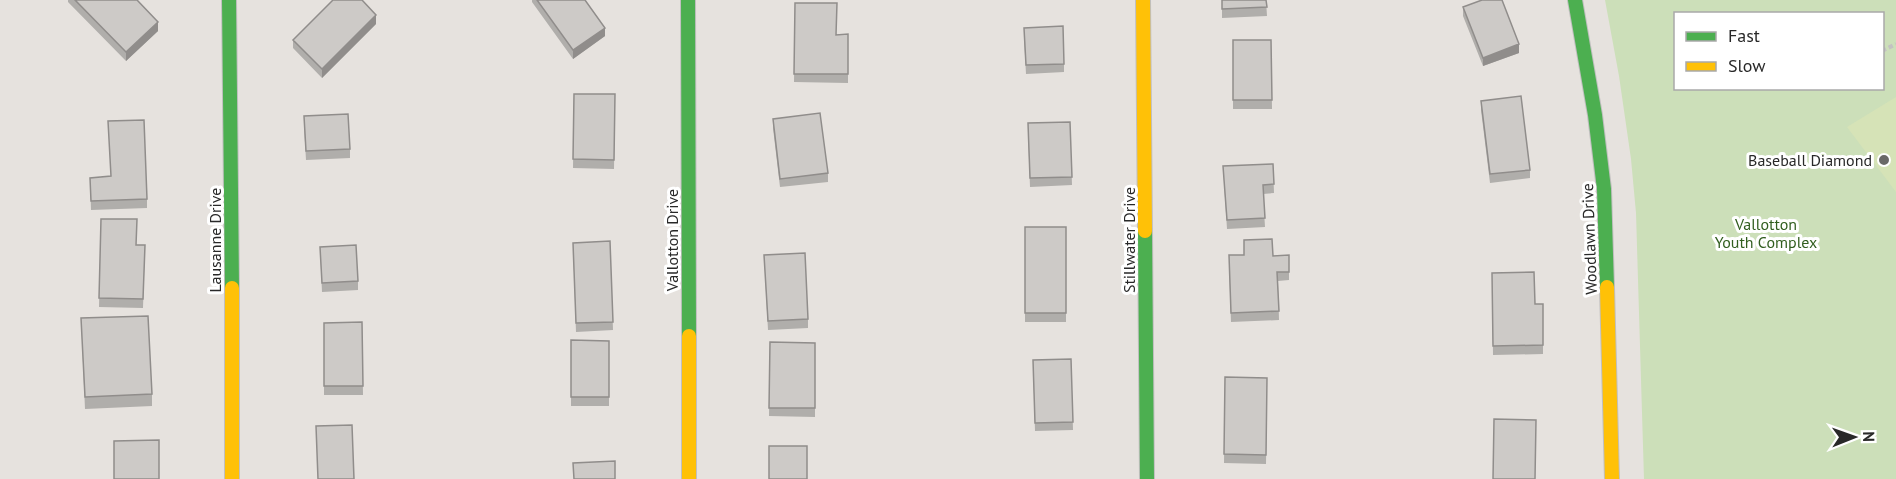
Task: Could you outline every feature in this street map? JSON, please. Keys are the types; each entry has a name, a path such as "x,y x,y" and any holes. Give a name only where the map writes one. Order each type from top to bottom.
{"street":[{"name":"Lausanne Drive","path":"229,0 232,479"},
{"name":"Vallotton Drive","path":"688,0 689,479"},
{"name":"Stillwater Drive","path":"1143,0 1147,479"},
{"name":"Woodlawn Drive","path":"1575,0 1605,189 1612,479"}],"green space":[{"name":"Vallotton Youth Complex","path":"1605,0 1896,0 1896,479 1644,479 1636,213 1631,159"},
{"name":"Baseball Diamond","path":"1896,97 1896,192 1847,127"}],"building":[{"path":"75,0 137,0 158,22 126,52"},
{"path":"333,0 362,0 376,15 322,69 293,40"},
{"path":"537,0 585,0 605,28 573,50"},
{"path":"1222,0 1266,0 1267,7 1222,9"},
{"path":"1482,0 1502,0 1519,44 1483,58 1463,7"},
{"path":"795,3 837,3 836,35 848,34 848,74 794,74"},
{"path":"1063,26 1064,64 1026,65 1024,28"},
{"path":"1233,40 1271,40 1272,100 1233,100"},
{"path":"574,94 615,94 614,160 573,159"},
{"path":"1521,96 1530,170 1490,174 1481,101"},
{"path":"820,113 828,173 780,179 773,119"},
{"path":"348,114 350,149 306,151 304,116"},
{"path":"144,120 147,199 91,201 90,178 111,176 108,121"},
{"path":"1070,122 1072,177 1030,178 1028,123"},
{"path":"1273,164 1274,184 1263,185 1265,218 1227,220 1223,166"},
{"path":"101,219 137,219 136,245 145,245 143,299 99,298"},
{"path":"1025,227 1066,227 1066,313 1025,313"},
{"path":"1272,239 1273,256 1289,255 1289,272 1277,272 1279,311 1231,313 1229,255 1244,255 1244,240"},
{"path":"610,241 613,322 576,323 573,243"},
{"path":"356,245 358,281 322,283 320,247"},
{"path":"805,253 808,319 768,321 764,255"},
{"path":"1534,272 1535,304 1543,304 1543,345 1493,346 1492,273"},
{"path":"148,316 152,394 85,397 81,318"},
{"path":"362,322 363,386 324,386 324,323"},
{"path":"571,340 609,341 609,397 571,397"},
{"path":"770,342 815,343 815,408 769,408"},
{"path":"1071,359 1073,422 1035,423 1033,360"},
{"path":"1225,377 1267,378 1266,455 1224,454"},
{"path":"1494,419 1536,420 1535,479 1493,479"},
{"path":"352,425 354,479 318,479 316,426"},
{"path":"159,440 159,479 114,479 114,441"},
{"path":"769,446 807,446 807,479 769,479"},
{"path":"615,461 615,479 574,479 573,463"}],"traffic: fast":[{"path":"229,0 232,288"},
{"path":"688,0 689,336"},
{"path":"1575,0 1595,115 1604,189 1607,287"},
{"path":"1145,231 1147,479"}],"traffic: slow":[{"path":"1143,0 1145,231"},
{"path":"1607,287 1612,479"},
{"path":"232,288 232,479"},
{"path":"689,336 689,479"}],"place":[{"name":"Baseball Diamond","path":"1884,160"}]}
